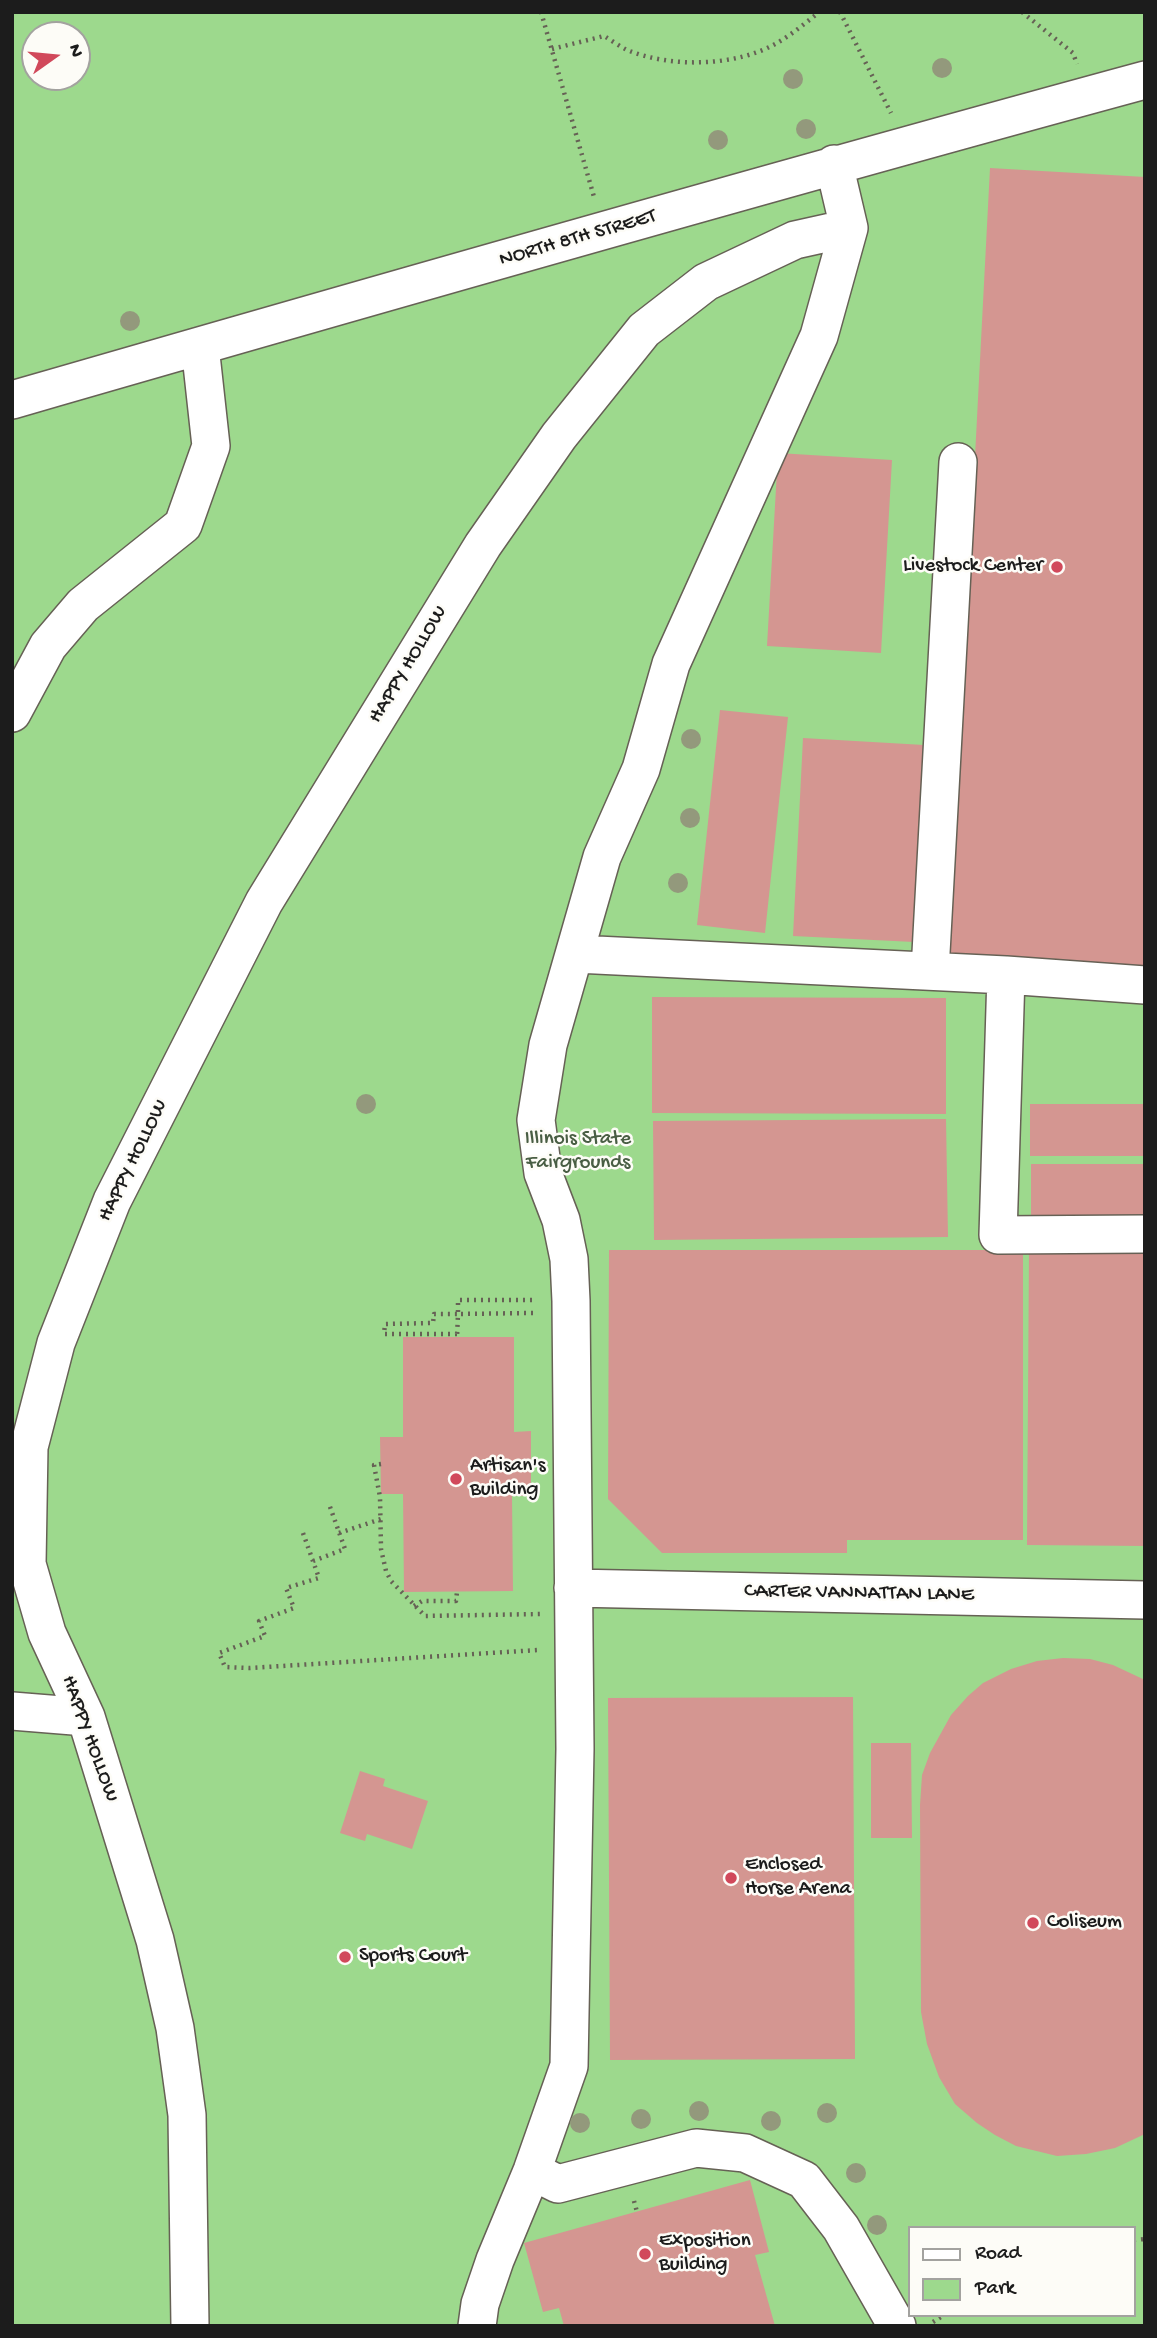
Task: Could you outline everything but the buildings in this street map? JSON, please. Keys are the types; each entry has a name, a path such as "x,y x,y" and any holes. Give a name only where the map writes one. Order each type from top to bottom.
{"street":[{"name":"NORTH 8TH STREET","path":"12,400 834,164 1145,80"},
{"path":"477,2326 480,2304 569,2067 575,1749 569,1259 561,1220 543,1173 536,1121 548,1045 602,858 641,769 671,664 819,336 849,228 834,164"},
{"name":"HAPPY HOLLOW","path":"190,2326 187,2115 175,2028 155,1940 86,1717 47,1633 27,1564 29,1447 56,1343 112,1201 258,914 483,545 559,436 643,330 706,282 795,240 849,228"},
{"path":"12,712 48,646 83,605 183,525 211,446 200,346"},
{"path":"930,971 958,461"},
{"path":"576,954 1006,975 1145,985"},
{"path":"1006,975 998,1235 1145,1234"},
{"name":"CARTER VANNATTAN LANE","path":"573,1588 1145,1600"},
{"path":"12,1712 86,1717"},
{"path":"532,2171 558,2184 696,2148 745,2153 804,2180 841,2228 897,2326"}],"path":[{"path":"541,12 597,205"},
{"path":"840,12 894,120"},
{"path":"1022,12 1073,53 1079,71"},
{"path":"552,49 604,36 626,49 655,58 691,61 725,59 775,45 817,14"},
{"path":"533,1313 457,1314 434,1314 433,1323 385,1324 384,1334 457,1336 457,1314 458,1300 536,1300"},
{"path":"381,1464 374,1465 380,1497 381,1549 386,1572 414,1606 425,1616 534,1614"},
{"path":"313,1561 345,1549 329,1504"},
{"path":"339,1533 381,1519"},
{"path":"303,1533 319,1578 286,1588 294,1608 260,1621 265,1636 219,1653 225,1667 250,1668 540,1649"},
{"path":"414,1606 422,1601 456,1601 457,1592"}],"green space":[{"name":"Illinois State Fairgrounds","path":"12,12 1145,12 1145,2326 12,2326"}],"place":[{"name":"Livestock Center","path":"1057,567"},
{"name":"Artisan's Building","path":"456,1479"},
{"name":"Enclosed Horse Arena","path":"731,1878"},
{"name":"Coliseum","path":"1033,1923"},
{"name":"Sports Court","path":"345,1957"},
{"name":"Exposition Building","path":"645,2254"}]}
